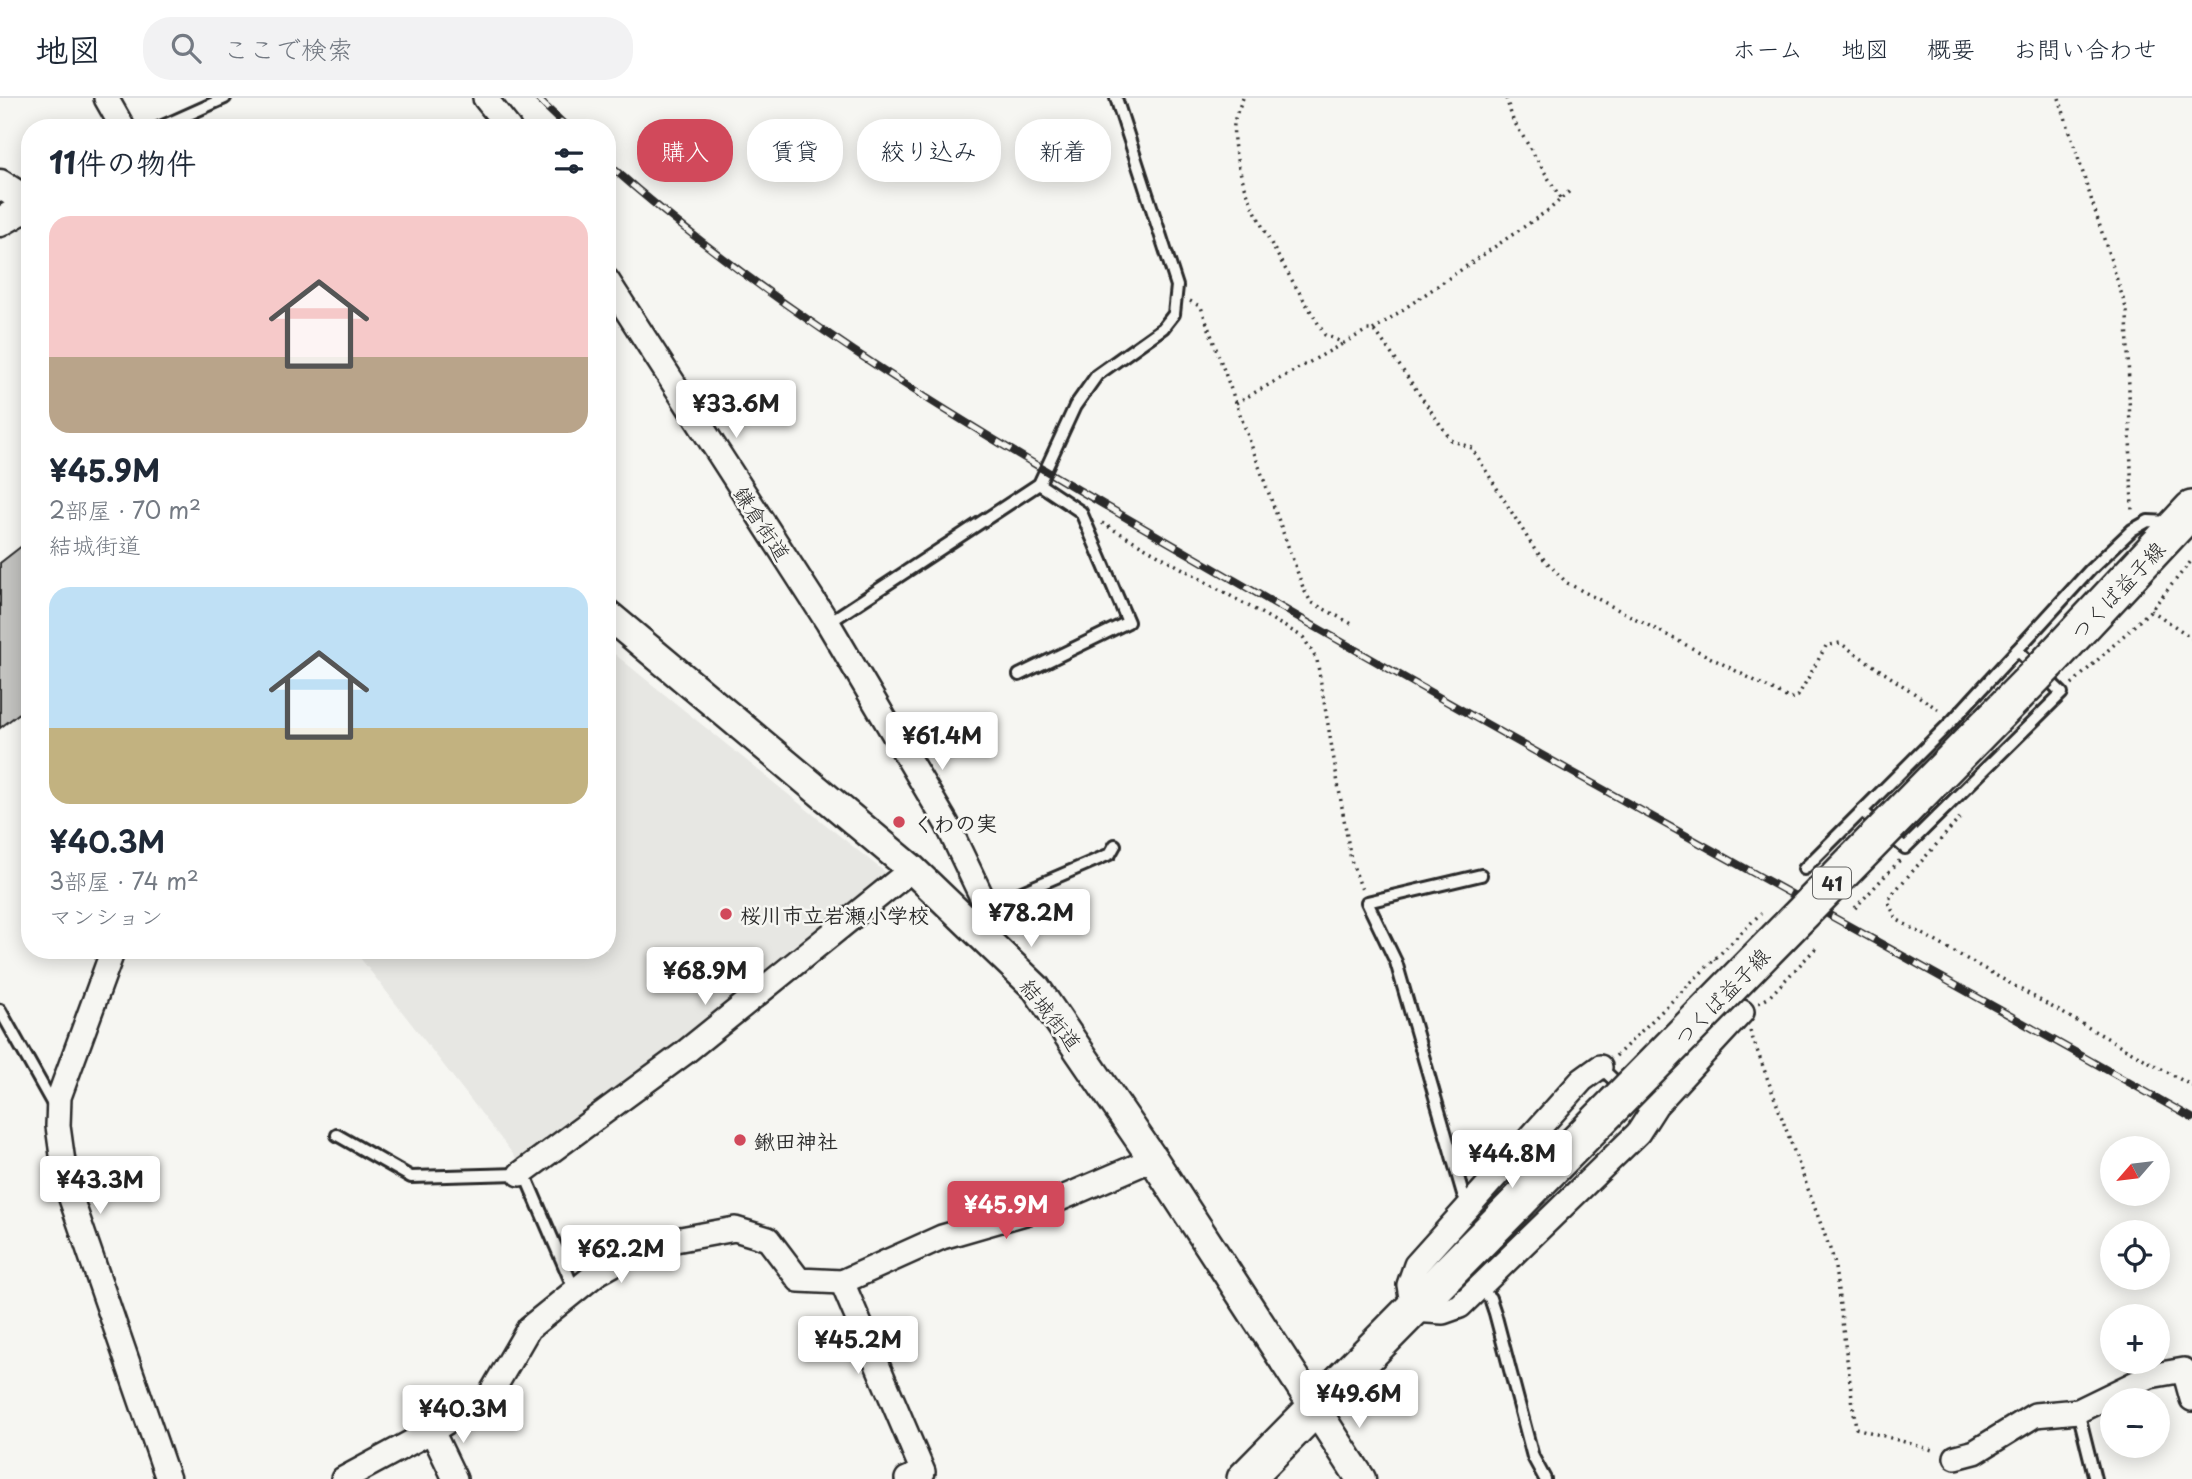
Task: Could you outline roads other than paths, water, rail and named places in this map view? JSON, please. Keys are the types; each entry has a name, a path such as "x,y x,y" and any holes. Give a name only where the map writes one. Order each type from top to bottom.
{"main road":[{"name":"つくば益子線","path":"1245,1479 2042,669 2185,516"}],"street":[{"path":"106,98 118,119"},
{"path":"485,98 502,119"},
{"path":"0,184 21,198"},
{"path":"0,222 21,209"},
{"name":"鎌倉街道","path":"616,294 828,623 947,824 987,908"},
{"name":"結城街道","path":"616,622 912,869 1036,988 1153,1159 1361,1479"},
{"path":"520,1174 683,1054 912,869"},
{"path":"984,936 989,912 987,908"},
{"path":"110,959 59,1097 58,1113 66,1184 168,1479"},
{"path":"1600,1067 1582,1080 1416,1265 1409,1285 1413,1310 1451,1311 1479,1288 1638,1133 1650,1114 1742,1012"},
{"path":"343,1479 432,1431 490,1395 529,1328 596,1274 648,1245 735,1229 768,1239 799,1280 842,1282 942,1237 1032,1211 1153,1159"},
{"path":"842,1282 923,1472 907,1479"},
{"path":"1956,1457 1975,1452 2035,1415 2078,1411 2150,1376 2184,1370 2192,1399"},
{"path":"432,1431 455,1479"}],"lane":[{"path":"178,119 225,98"},
{"path":"828,623 1039,484 1075,406 1097,375 1163,328 1174,314 1178,302 1177,286 1116,98"},
{"path":"1018,675 1128,622 1081,512 1039,484"},
{"path":"1862,811 1905,848 1996,756 2090,570 2132,530 2148,521 2185,516"},
{"path":"1804,869 1953,720 2042,669"},
{"path":"1953,720 1996,756"},
{"path":"987,908 1111,854 1115,845"},
{"path":"1469,1205 1396,962 1367,902 1480,875"},
{"path":"0,1010 58,1113"},
{"path":"1600,1067 1650,1114"},
{"path":"337,1135 411,1177 520,1174 528,1182 575,1291"},
{"path":"1479,1288 1490,1298 1533,1457 1545,1479"},
{"path":"2078,1411 2095,1479"}],"railway":[{"path":"537,98 559,119"},
{"path":"616,171 679,224 831,336 990,437 1353,649 2192,1118"}],"place":[{"name":"くわの実","path":"899,822"},
{"name":"桜川市立岩瀬小学校","path":"726,914"},
{"name":"鍬田神社","path":"740,1140"}]}
